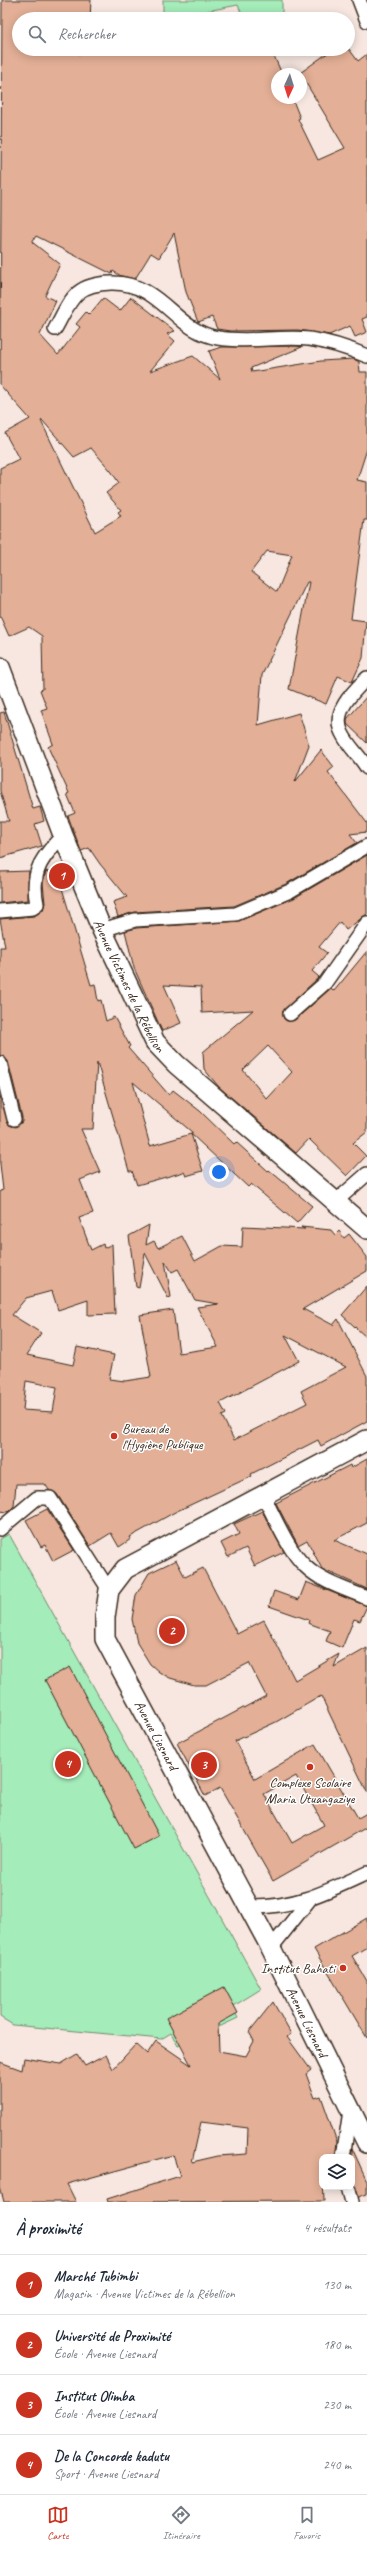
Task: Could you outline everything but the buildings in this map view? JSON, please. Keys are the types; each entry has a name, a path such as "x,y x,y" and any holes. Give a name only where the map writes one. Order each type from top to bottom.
{"street":[{"path":"360,0 367,21"},
{"path":"55,329 70,300 82,288 101,283 126,283 146,290 202,335 235,341 308,339 341,345 367,356"},
{"name":"Avenue Victimes de la Rébellion","path":"0,667 63,835 102,930 155,1042 176,1064 367,1229"},
{"path":"367,678 350,695 342,709 339,722 341,732 367,768"},
{"path":"0,911 33,908 37,904 35,877 43,857 63,835"},
{"path":"102,930 135,920 236,914 290,891 367,846"},
{"path":"290,1014 325,983 367,923"},
{"path":"0,1063 14,1119"},
{"path":"335,1202 367,1174"},
{"name":"Avenue Liesnard","path":"367,1440 125,1569 109,1590 105,1616 106,1639 271,1948 350,2112 367,2143"},
{"path":"263,1495 291,1547 304,1566 325,1580 367,1598"},
{"path":"0,1529 37,1498 50,1498 109,1590"},
{"path":"249,1907 272,1908 310,1899 367,1873"},
{"path":"271,1948 310,1899"},
{"path":"343,2154 350,2112"},
{"path":"349,2190 352,2202"}],"green space":[{"path":"163,0 282,0 282,12 241,12 238,5 207,12 163,12"},
{"path":"9,1534 261,1989 232,2007 238,2018 178,2046 171,2033 161,2039 13,2025 0,2017 0,1539"}],"place":[{"name":"Marché Tubimbi","path":"62,876"},
{"name":"Bureau de l'Hygiène Publique","path":"114,1436"},
{"name":"Université de Proximité","path":"172,1631"},
{"name":"De la Concorde kadutu","path":"68,1764"},
{"name":"Institut Olimba","path":"204,1765"},
{"name":"Complexe Scolaire Maria Utuangaziye","path":"310,1767"},
{"name":"Institut Bahati","path":"343,1968"}]}
